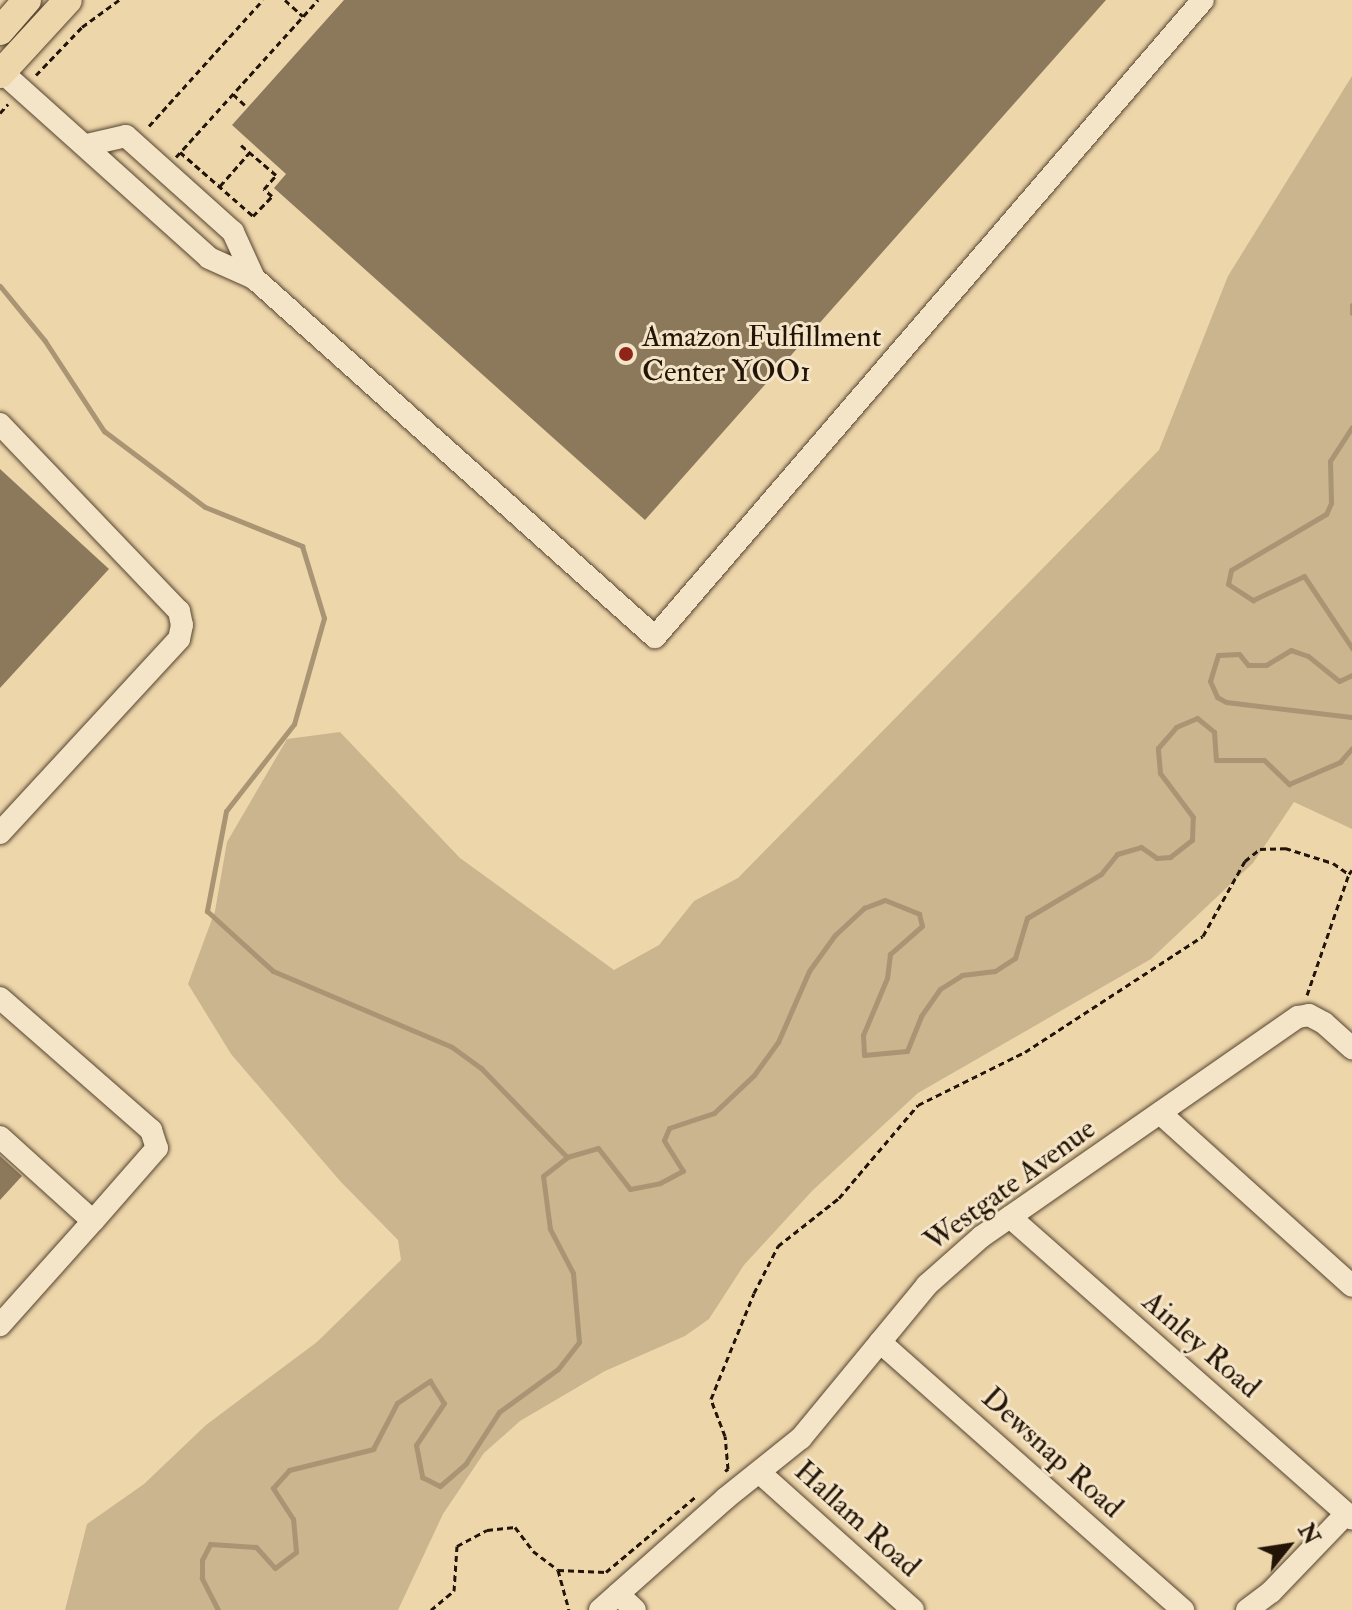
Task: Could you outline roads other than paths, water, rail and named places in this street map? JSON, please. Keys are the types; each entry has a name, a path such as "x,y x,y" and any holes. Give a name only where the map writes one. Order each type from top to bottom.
{"main road":[{"path":"0,31 27,0"},
{"path":"8,79 68,0"}],"street":[{"path":"8,79 87,145 209,258 254,278 655,637 1203,0"},
{"path":"87,145 126,136 233,232 254,278"},
{"path":"0,424 179,611 182,625 179,639 0,833"},
{"path":"0,998 151,1130 157,1148 0,1325"},
{"name":"Westgate Avenue","path":"600,1610 816,1422 880,1342 952,1260 1298,1017 1309,1015 1352,1048"},
{"path":"1160,1113 1352,1286"},
{"path":"0,1137 93,1221"},
{"name":"Ainley Road","path":"1010,1217 1349,1516"},
{"name":"Dewsnap Road","path":"880,1342 1183,1610"},
{"name":"Hallam Road","path":"760,1473 908,1608"},
{"path":"1247,1610 1271,1592 1349,1516"},
{"path":"618,1594 635,1610"}],"waterway":[{"path":"0,286 45,341 104,431 205,507 302,546 324,618 294,724 226,811 207,911 273,971 452,1047 481,1068 567,1157"},
{"path":"1352,305 1352,313"},
{"path":"1352,427 1330,461 1331,503 1326,514 1231,570 1228,584 1253,600 1304,576 1352,648"},
{"path":"1352,675 1339,681 1308,656 1291,650 1266,665 1248,665 1239,654 1218,655 1210,681 1217,697 1226,702 1352,717"},
{"path":"218,1610 202,1578 202,1560 210,1544 256,1547 275,1568 296,1552 293,1519 273,1488 289,1470 373,1449 397,1403 430,1381 444,1403 416,1445 422,1477 440,1486 466,1463 499,1412 558,1369 579,1342 573,1273 550,1229 543,1176 567,1157 598,1148 630,1189 660,1183 683,1171 664,1140 669,1128 714,1113 754,1075 778,1042 809,971 835,935 864,908 885,900 919,914 922,926 890,954 887,978 863,1035 864,1055 907,1051 921,1016 940,989 962,975 995,971 1015,958 1027,918 1101,874 1117,854 1141,847 1157,858 1170,857 1192,840 1193,817 1160,773 1158,748 1176,727 1197,718 1214,732 1216,760 1264,760 1289,784 1340,762 1352,748"}],"place":[{"name":"Amazon Fulfillment Center YOO1","path":"626,354"}]}
